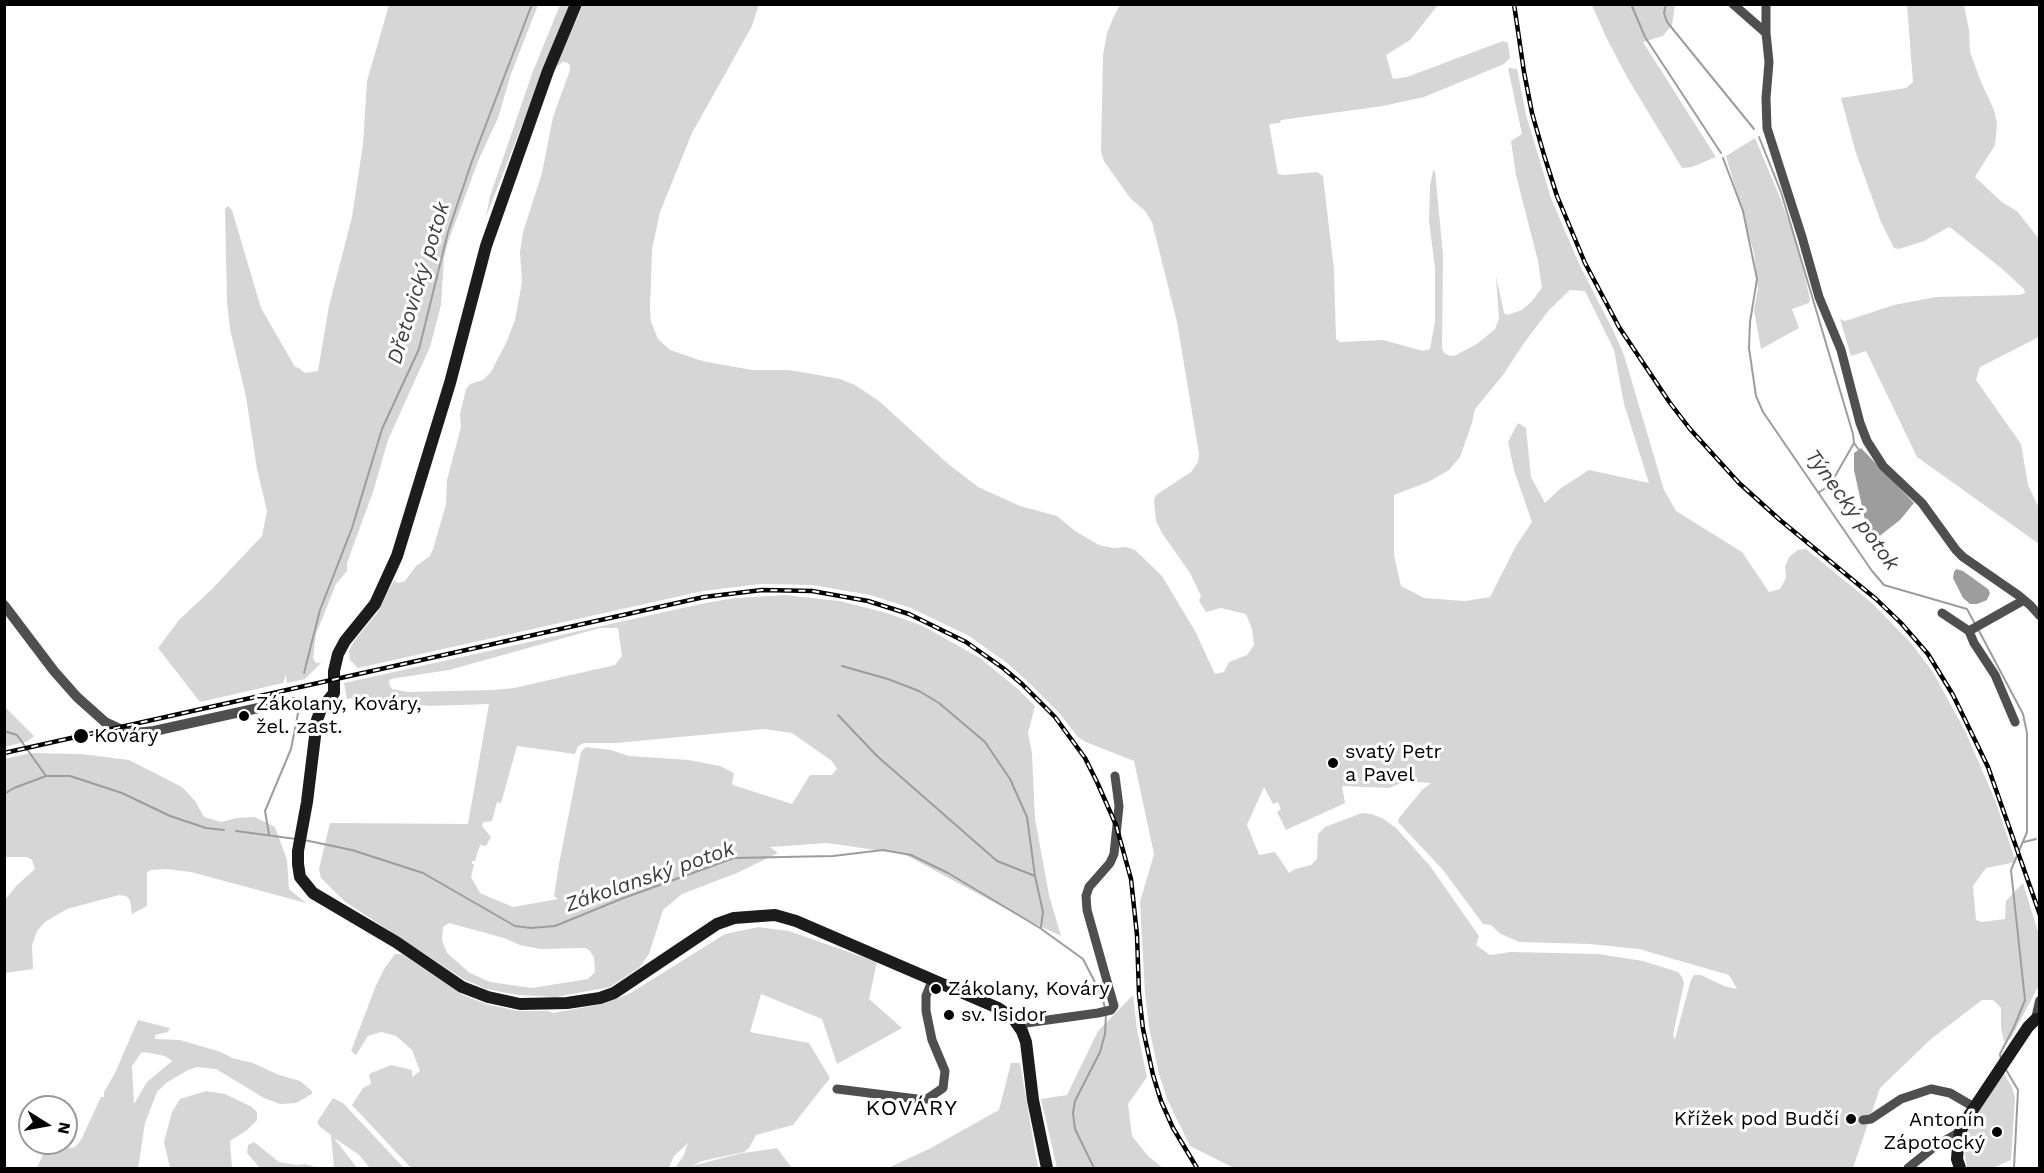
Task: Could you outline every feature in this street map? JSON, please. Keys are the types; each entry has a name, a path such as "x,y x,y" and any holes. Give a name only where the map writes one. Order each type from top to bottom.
{"main road":[{"path":"576,4 548,71 493,224 450,383 397,556 375,604 345,640 338,654 334,671 334,693 321,708 317,720 299,849 300,877 313,893 396,942 462,987 520,1004 567,1003 608,996 631,983 717,924 734,918 775,915 796,921 998,1008 1018,1024 1026,1042 1033,1100 1047,1168"},
{"path":"1960,1168 1957,1159 1960,1132 2003,1063 2028,1027 2038,1019"}],"street":[{"path":"1733,4 1766,33"},
{"path":"1766,4 1769,62 1766,98 1767,128 1802,237 1811,275 1841,350 1867,441 1883,466 1922,503 1956,550 2024,600 2040,616"},
{"path":"1942,613 1961,624 1975,628 2024,600"},
{"path":"4,605 54,671 77,697 99,717 124,731 135,733 154,731 281,703 296,702 321,708"},
{"path":"1975,628 1974,643 1995,675 2015,722"},
{"path":"1018,1024 1098,1013 1111,1010 1114,1006 1087,910 1086,896 1089,887 1110,863 1114,854 1119,806 1115,776"},
{"path":"837,1089 917,1099 934,1095 943,1088 945,1071 932,1040 926,1011 926,996 932,981"},
{"path":"2038,1019 2040,1001"},
{"path":"1863,1120 1871,1119 1901,1099 1931,1089 1950,1093 1974,1107"},
{"path":"1908,1168 1934,1147 1960,1132"}],"shaded area":[{"path":"759,4 752,26 692,133 660,212 652,249 650,310 651,322 658,339 670,350 702,361 752,370 789,370 840,379 855,385 879,401 947,463 978,487 1020,506 1057,516 1075,531 1099,545 1135,550 1162,576 1195,631 1215,674 1224,672 1229,662 1247,655 1254,645 1252,629 1246,614 1221,608 1206,612 1199,601 1201,596 1190,573 1156,521 1154,500 1156,495 1191,472 1198,462 1199,454 1177,322 1152,222 1145,211 1130,198 1104,161 1101,152 1103,55 1107,33 1115,14 1120,5 1438,5 1410,40 1386,55 1393,79 1407,77 1503,41 1508,43 1510,58 1504,64 1424,97 1383,106 1281,120 1280,123 1269,124 1278,174 1317,172 1323,176 1334,270 1336,339 1340,342 1383,340 1423,351 1430,349 1435,321 1435,268 1429,221 1433,171 1435,171 1443,255 1442,348 1444,353 1450,356 1456,355 1477,344 1495,329 1499,319 1496,276 1504,313 1507,315 1522,310 1542,288 1538,261 1516,175 1511,141 1522,134 1508,68 1517,69 1526,115 1551,198 1580,266 1624,355 1664,490 1676,511 1742,552 1769,592 1780,589 1786,578 1785,566 1790,556 1798,550 1806,549 1872,603 1911,643 1933,672 1966,733 1995,800 2016,862 1986,868 1973,886 1976,920 1982,922 2005,919 2006,901 2023,883 2039,935 2039,985 2011,1038 2004,1042 2001,1008 1993,1000 1982,1000 1931,1039 1880,1088 1853,1168 1234,1168 1190,1146 1167,1099 1159,1074 1149,1028 1145,994 1140,902 1154,854 1134,761 1078,737 1059,713 1026,680 1007,663 969,636 911,608 870,595 812,585 761,584 703,591 358,668 350,660 349,651 354,641 377,613 394,580 398,583 405,581 416,566 430,556 446,504 447,480 461,427 460,414 466,389 470,384 483,380 491,372 515,320 522,282 520,252 523,232 542,173 553,117 570,70 570,65 566,62 562,62 557,67 558,61 583,5","holes":["1570,290 1585,291 1614,350 1624,404 1649,483 1589,470 1561,488 1545,503 1531,477 1526,428 1518,423 1508,442 1514,470 1532,522 1516,546 1490,597 1465,601 1424,598 1401,586 1394,555 1394,495 1428,482 1449,470 1460,457 1475,409 1503,375 1549,310","1406,781 1431,783 1422,790 1398,822 1443,870 1483,924 1491,925 1499,933 1519,942 1590,944 1639,949 1729,975 1737,989 1724,986 1701,975 1694,975 1675,1039 1673,1035 1684,983 1678,972 1643,961 1598,954 1511,952 1490,955 1476,945 1479,936 1430,866 1396,828 1382,818 1362,813 1325,827 1318,834 1317,859 1311,865 1289,873 1275,852 1259,855 1247,825 1264,787 1273,804 1278,802 1281,809 1277,812 1286,830 1345,803 1342,786 1389,788"]},
{"path":"389,5 538,5 511,74 498,118 479,159 448,242 444,258 441,305 430,347 388,440 373,492 347,563 347,571 336,584 316,634 313,658 316,663 321,663 305,679 287,683 286,675 283,683 200,702 158,648 179,620 262,536 267,511 257,469 246,397 230,329 227,302 225,209 228,206 232,210 261,308 295,367 305,373 318,371 329,306 352,217 363,144 367,81"},
{"path":"560,5 569,5 486,217 490,196 532,74"},
{"path":"1592,5 1675,5 1672,25 1663,36 1643,42 1716,157 1692,167 1682,168 1627,77"},
{"path":"1907,5 1964,5 1970,52 1994,110 1997,124 1995,145 1975,177 2003,203 2017,211 2039,239 2039,337 1980,367 1976,380 2021,444 2028,485 2039,508 2039,544 1917,457 1866,351 1851,356 1840,319 1845,321 1894,305 1936,297 2025,293 2024,289 2001,268 1949,227 1924,241 1899,249 1894,248 1881,222 1856,153 1841,98 1906,88 1913,82"},
{"path":"1755,138 1798,248 1810,299 1809,303 1792,309 1799,328 1761,349 1754,310 1758,288 1754,253 1726,156"},
{"path":"1861,448 1914,503 1900,520 1877,538 1870,533 1865,520 1854,470 1854,453"},
{"path":"1956,569 1963,571 1988,589 1990,593 1987,600 1970,604 1963,598 1953,578"},
{"path":"785,595 840,601 887,613 923,626 980,658 1035,706 1028,733 1032,753 1035,819 1049,895 1061,936 904,854 827,843 770,847 778,853 737,873 682,894 663,910 649,954 639,968 610,987 556,997 518,995 486,989 463,979 344,901 321,878 319,869 330,823 468,824 489,704 429,706 374,698 347,699 344,683 736,598","holes":["600,628 618,628 622,656 615,665 514,688 493,690 407,692 392,689 389,684 390,679 449,670","764,729 792,733 832,761 837,769 832,775 810,775 792,804 733,785 734,773 720,766 689,760 629,756 611,750 586,747 581,752 559,864 554,896 558,899 513,907 480,893 471,877 474,864 472,861 475,861 480,845 486,846 491,837 482,826 483,822 492,821 497,802 501,803 517,746 575,754 578,746 584,743 616,743","449,923 540,949 585,948 594,957 595,972 588,979 532,988 490,982 470,973 447,953 442,940 443,927"]},
{"path":"4,706 34,736 28,741 5,747"},
{"path":"31,753 81,754 129,760 182,787 195,801 204,817 221,822 255,817 275,827 287,860 289,889 306,903 191,872 151,870 147,872 147,906 132,914 130,900 126,896 119,895 67,909 45,922 37,931 32,945 33,969 5,973 5,900 16,886 35,869 32,860 27,857 5,857 4,759"},
{"path":"758,927 789,931 877,962 869,999 902,1028 837,1064 822,1019 761,994 750,1032 809,1043 830,1078 793,1125 756,1135 744,1152 702,1161 692,1166 738,1154 777,1148 792,1168 675,1168 684,1155 688,1143 674,1156 669,1168 411,1168 352,1105 363,1088 371,1084 369,1075 371,1073 391,1065 412,1070 412,1077 420,1071 412,1050 396,1036 381,1032 368,1036 356,1055 351,1051 375,988 384,969 395,954 402,954 463,995 486,1004 518,1011 553,1013 603,1004 629,994 725,934"},
{"path":"1133,995 1137,1030 1147,1077 1128,1104 1132,1136 1148,1156 1163,1168 1057,1168 1041,1099 1067,1095 1098,1031"},
{"path":"138,1020 170,1028 168,1032 155,1035 155,1039 180,1040 253,1063 279,1075 300,1081 312,1091 312,1094 296,1103 280,1104 264,1098 216,1069 197,1067 166,1083 157,1092 145,1123 138,1168 37,1168 43,1155 78,1155 78,1144 101,1097 104,1097 104,1092 115,1073","holes":["141,1053 165,1056 172,1061 147,1082 134,1104 132,1066"]},
{"path":"1011,1063 1020,1063 1038,1168 888,1168 929,1149 999,1110"},
{"path":"2003,1072 2012,1087 2015,1098 2011,1160 1995,1167 1967,1168 1964,1148 1968,1133 1966,1131"},
{"path":"206,1091 225,1094 252,1107 257,1112 257,1120 230,1141 232,1168 170,1168 164,1142 172,1112 180,1099"},
{"path":"333,1098 343,1103 404,1168 370,1168 358,1154 334,1138 357,1168 334,1168 331,1135 317,1122"},
{"path":"254,1142 279,1162 305,1164 319,1168 260,1168 247,1153 248,1145"}],"waterway":[{"name":"Dřetovický potok","path":"304,673 320,610 352,528 382,429 419,349 448,232 472,161 532,4"},
{"name":"Týnecký potok","path":"1631,4 1645,37 1721,153"},
{"path":"1666,4 1664,13 1667,22 1754,129"},
{"path":"1759,137 1781,192 1853,434 1854,443 1830,485 1818,493"},
{"name":"Týnecký potok","path":"1723,158 1743,211 1757,279 1750,322 1749,348 1756,396 1763,412 1872,571 1884,585 1967,609 1975,624"},
{"path":"1854,443 1859,450"},
{"name":"Týnecký potok","path":"1978,629 2023,714 2027,733 2027,832 2011,870 2025,1000 2000,1054 2001,1060"},
{"path":"842,666 888,679 919,691 939,703 985,742 1010,779 1027,817 1035,876 1043,912 1041,927"},
{"name":"Dřetovický potok","path":"269,834 265,811 291,749 299,708"},
{"path":"838,715 877,756 997,861 1035,876"},
{"path":"4,731 17,735 46,776"},
{"name":"Zákolanský potok","path":"4,794 46,776 70,776 122,793 170,816 206,828 224,830"},
{"name":"Zákolanský potok","path":"236,831 296,839"},
{"path":"2024,842 2036,839"},
{"name":"Zákolanský potok","path":"304,840 352,850 423,873 515,926 531,928 555,926 621,899 734,858 833,856 883,850 911,855 948,873 1040,928 1083,959 1102,996 1105,1008"},
{"name":"Zákolanský potok","path":"1094,1168 1075,1129 1073,1113 1075,1101 1100,1052 1105,1034 1106,1013"},
{"name":"Týnecký potok","path":"2005,1068 2018,1090 2014,1168"}],"railway":[{"path":"1514,4 1532,113 1557,196 1585,263 1619,327 1670,403 1690,429 1739,483 1876,599 1928,654 1953,695 1988,767 2040,915"},
{"path":"4,753 704,597 762,590 812,591 868,601 909,614 966,642 1003,668 1055,717 1085,758 1116,825 1131,879 1137,935 1139,994 1143,1029 1153,1075 1173,1128 1197,1168"}],"place":[{"name":"Zákolany, Kováry, žel. zast.","path":"244,716"},
{"name":"Kováry","path":"81,736"},
{"name":"svatý Petr a Pavel","path":"1333,763"},
{"name":"Zákolany, Kováry","path":"936,989"},
{"name":"sv. Isidor","path":"949,1015"},
{"name":"Křížek pod Budčí","path":"1851,1119"},
{"name":"Antonín Zápotocký","path":"1997,1132"}],"district":[{"name":"KOVÁRY","path":"912,1109"}]}
